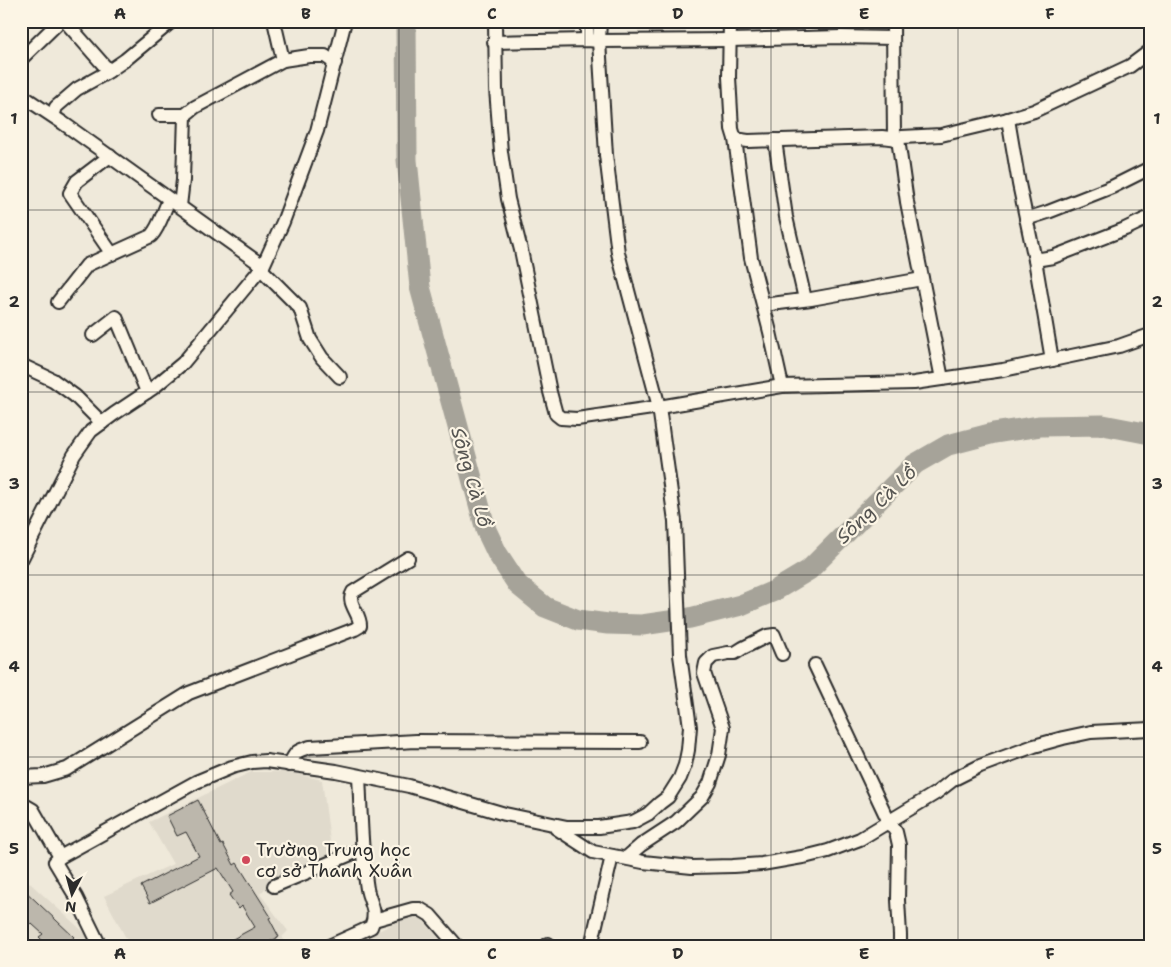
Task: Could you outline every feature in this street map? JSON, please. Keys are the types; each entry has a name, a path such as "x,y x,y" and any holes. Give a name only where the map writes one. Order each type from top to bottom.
{"street":[{"path":"21,59 60,21"},
{"path":"65,21 109,70"},
{"path":"53,116 56,107 77,89 132,54 172,21"},
{"path":"274,21 283,60"},
{"path":"21,560 26,538 74,455 91,431 147,392 183,363 262,268 283,222 317,130 345,21"},
{"path":"495,21 496,89 508,199 521,250 548,383 556,414 560,418 578,419 659,408 782,386 914,383 1002,370 1052,360 1119,346 1150,335"},
{"path":"100,946 76,897 55,862 60,857 196,782 232,767 266,761 359,776 409,786 505,814 568,827 599,827 633,822 648,814 668,796 680,778 688,750 690,727 680,655 675,521 659,408 618,253 593,40 587,21"},
{"path":"593,40 600,21"},
{"path":"730,21 729,77 732,129 735,139 750,258 782,386"},
{"path":"893,21 896,139 942,379"},
{"path":"494,42 841,37 893,38"},
{"path":"735,139 775,140 882,137 896,139 942,135 1034,111 1130,66 1150,51"},
{"path":"159,115 185,115 195,106 283,60 309,56 326,56 335,63"},
{"path":"21,95 110,156 262,268 300,308 310,339 322,358 340,377"},
{"path":"58,302 87,265 151,236 156,230 163,213 175,203 183,180 185,115"},
{"path":"1008,119 1052,360"},
{"path":"775,140 786,217 805,300"},
{"path":"110,156 77,181 70,193 112,254"},
{"path":"1026,219 1112,187 1150,168"},
{"path":"1035,260 1053,257 1125,229 1150,217"},
{"path":"763,305 805,300 922,279"},
{"path":"93,335 116,317 147,392"},
{"path":"21,365 53,380 75,396 102,423"},
{"path":"21,777 43,776 67,769 189,693 356,629 360,626 360,621 351,600 352,592 408,558"},
{"path":"626,858 641,845 676,822 702,797 710,783 719,755 723,728 704,673 706,663 713,656 735,653 767,636 774,635 782,654"},
{"path":"815,665 889,822 896,832 899,845 900,946"},
{"path":"553,824 556,828 593,852 643,862 692,867 762,864 828,851 860,839 936,794 954,779 980,766 1034,746 1091,732 1150,729"},
{"path":"290,765 297,750 310,747 416,741 640,742"},
{"path":"329,946 371,927 374,920 374,911 367,890 359,776"},
{"path":"21,803 32,810 60,857"},
{"path":"274,886 363,849"},
{"path":"591,946 612,856"},
{"path":"374,920 420,908 430,914 457,946"}],"shaded area":[{"name":"Trường Trung học cơ sở Thanh Xuân","path":"251,772 290,772 322,780 332,856 272,881 260,894 288,931 282,937 287,946 130,946 104,896 173,864 149,822"},
{"path":"21,875 87,935 92,946 21,946"},
{"path":"416,913 446,946 347,946"}],"building":[{"path":"198,800 221,845 223,844 234,865 237,863 271,917 269,918 279,937 261,946 220,946 255,927 242,906 239,909 229,895 233,892 218,868 150,903 141,886 199,856 186,832 177,836 167,816"},
{"path":"21,887 74,937 65,946 48,946 39,937 43,934 21,914"}],"waterway":[{"name":"Sông Cà Lồ","path":"406,21 407,160 420,287 486,530 497,553 518,585 545,607 578,620 608,624 642,625 690,618 741,605 774,591 809,570 915,464 948,445 994,433 1040,426 1103,425 1150,434"}],"place":[{"name":"Trường Trung học cơ sở Thanh Xuân","path":"246,860"}]}
